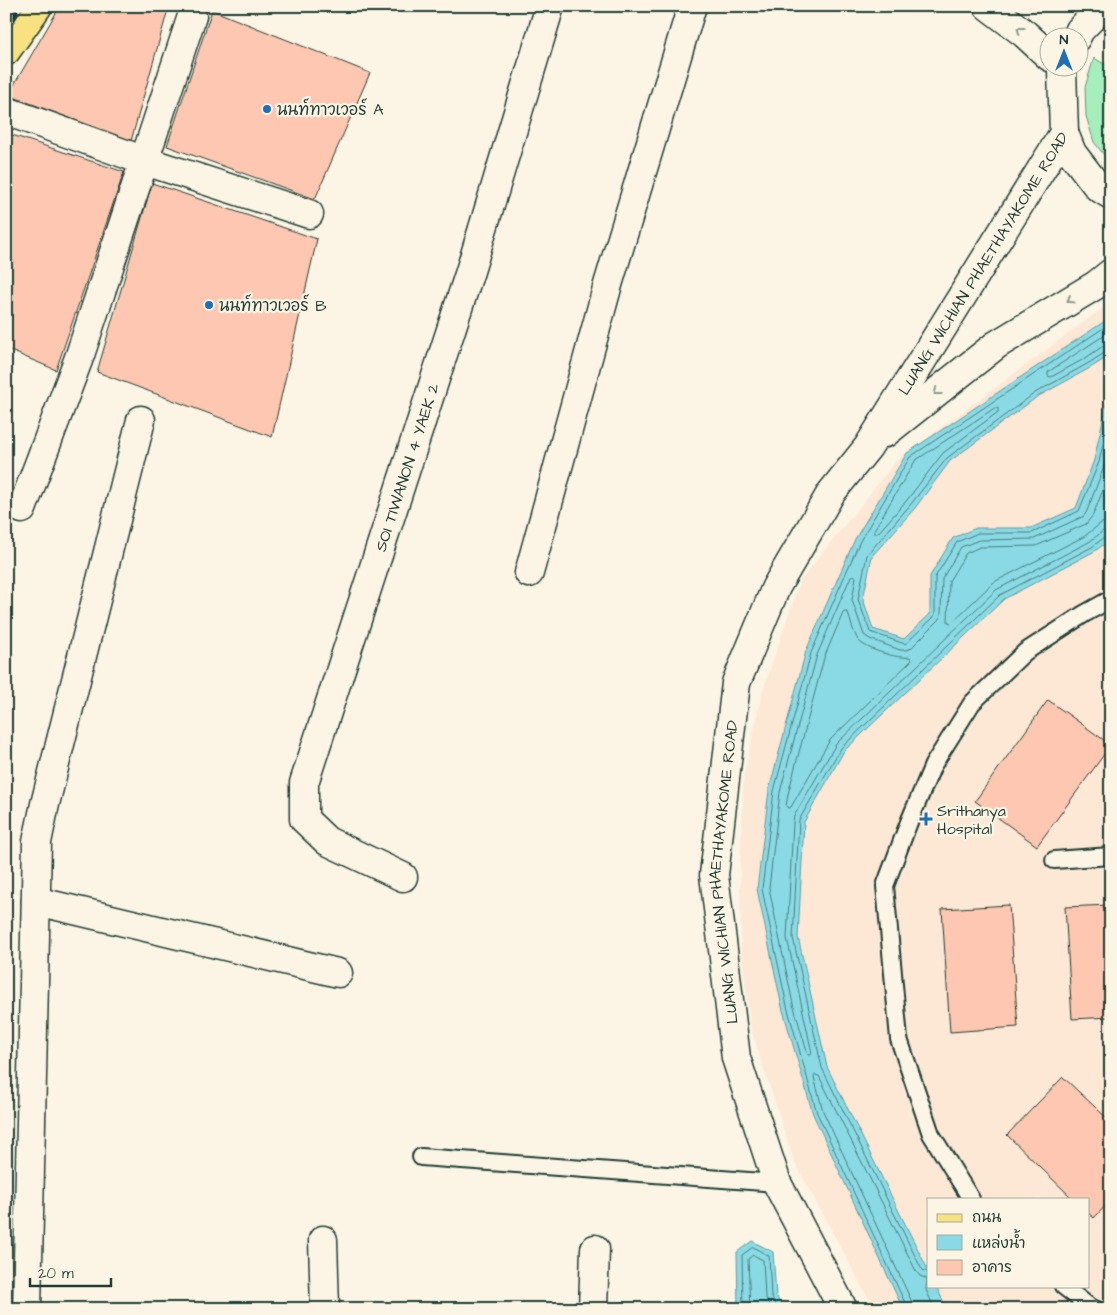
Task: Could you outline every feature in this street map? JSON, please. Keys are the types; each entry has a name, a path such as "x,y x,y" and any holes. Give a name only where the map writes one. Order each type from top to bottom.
{"main road":[{"path":"6,51 38,6"}],"street":[{"name":"SOI TIWANON 4 YAEK 2","path":"403,877 327,841 304,819 304,784 471,268 550,6"},
{"path":"528,573 607,288 692,6"},
{"path":"988,6 1025,34 1040,48"},
{"path":"1082,28 1103,6"},
{"path":"22,508 80,355 192,16"},
{"name":"LUANG WICHIAN PHAETHAYAKOME ROAD","path":"843,1309 777,1183 736,1058 714,875 736,683 776,587 831,493 868,447 1064,133 1060,78"},
{"path":"6,111 145,161 309,214"},
{"path":"1064,133 1072,153 1098,187 1111,195"},
{"name":"LUANG WICHIAN PHAETHAYAKOME ROAD","path":"868,447 996,345 1111,273"},
{"path":"28,1309 37,842 44,804 140,420"},
{"path":"36,901 338,973"},
{"path":"323,1240 325,1309"},
{"path":"593,1309 596,1249"}],"lane":[{"path":"970,1198 931,1134 899,1039 885,886 933,766 972,703 1025,652 1111,599"},
{"path":"1054,860 1111,856"},
{"path":"421,1157 777,1183"},
{"path":"1066,1288 1091,1308 1095,1309"}],"shaded area":[{"name":"Srithanya Hospital","path":"1111,302 1111,1309 874,1309 794,1161 751,1029 741,950 740,863 744,775 763,690 800,581 896,461"}],"green space":[{"path":"1094,58 1111,68 1111,164 1094,142 1086,116 1085,87 1088,78 1090,78"}],"water":[{"path":"1111,317 1111,355 1037,397 950,461 915,508 872,556 863,599 873,629 904,639 930,614 930,576 953,538 976,528 1031,528 1076,508 1094,460 1107,401 1111,400 1111,539 1095,551 1004,599 844,751 804,822 798,937 827,1067 927,1268 927,1288 937,1288 947,1309 903,1309 813,1114 782,1007 757,889 769,790 806,651 855,539 907,453"},
{"path":"752,1241 773,1252 776,1295 783,1309 738,1309 737,1252"}],"building":[{"path":"60,6 169,6 131,141 8,95"},
{"name":"นนท์ทาวเวอร์ A","path":"212,10 370,73 315,199 167,146"},
{"path":"6,133 124,172 56,370 6,349"},
{"name":"นนท์ทาวเวอร์ B","path":"152,183 317,239 272,437 97,372"},
{"path":"1048,700 1111,745 1037,846 975,801"},
{"path":"1109,895 1111,895 1111,1017 1072,1019 1065,907 1109,905"},
{"path":"1009,905 1018,1027 950,1032 942,909"},
{"path":"1063,1077 1111,1122 1111,1200 1094,1218 1090,1215 1090,1198 1072,1198 1007,1135"}],"railway":[{"path":"6,30 21,6"}],"place":[{"name":"นนท์ทาวเวอร์ A","path":"267,109"},
{"name":"นนท์ทาวเวอร์ B","path":"209,305"},
{"name":"Srithanya Hospital","path":"926,819"}]}
